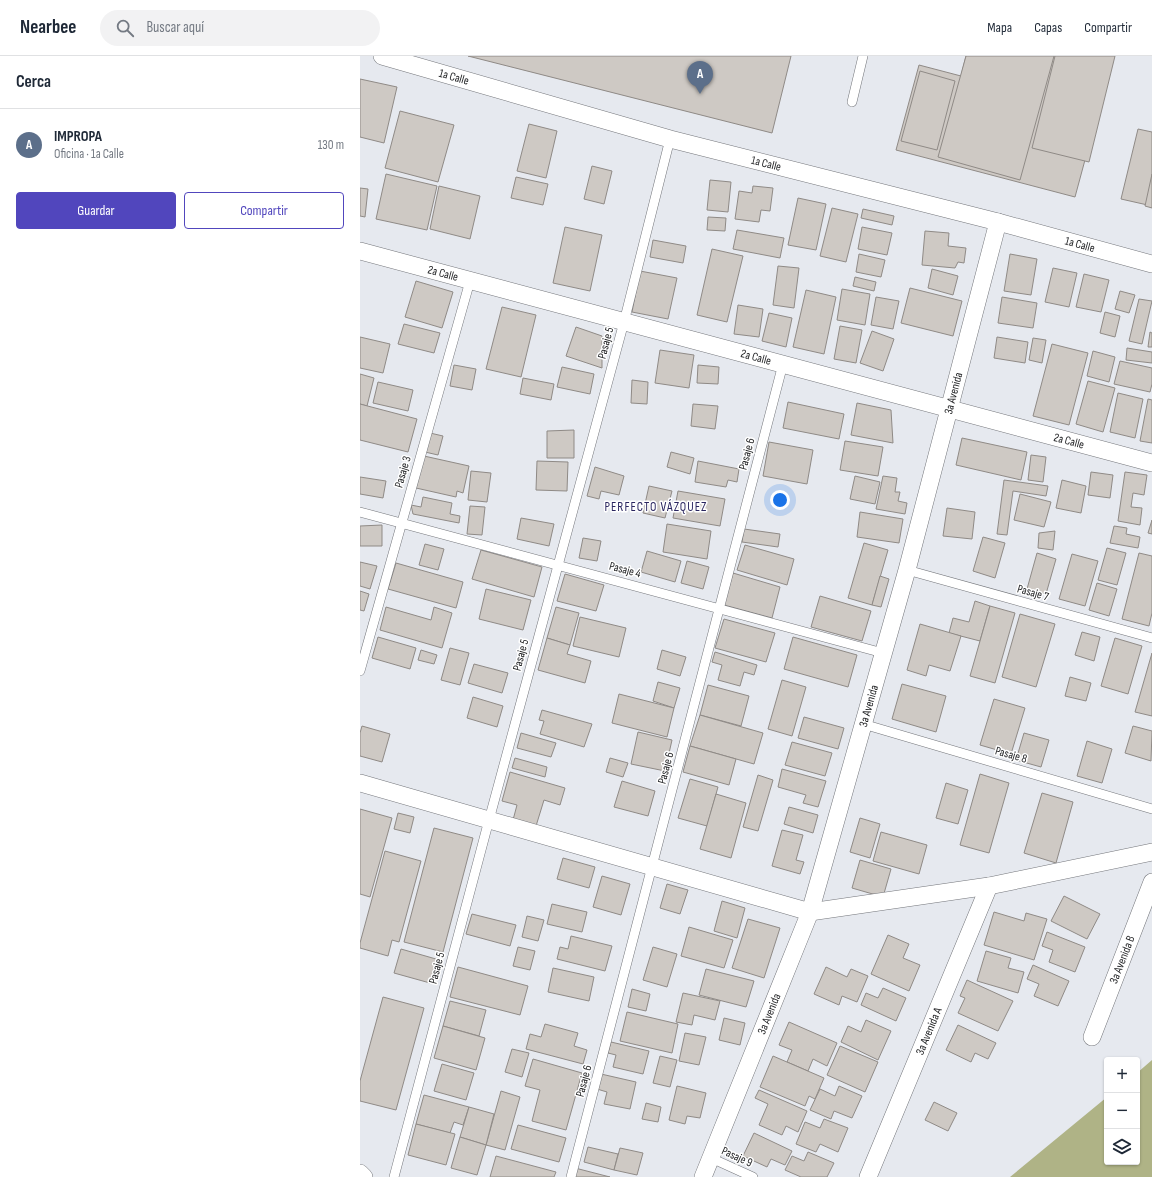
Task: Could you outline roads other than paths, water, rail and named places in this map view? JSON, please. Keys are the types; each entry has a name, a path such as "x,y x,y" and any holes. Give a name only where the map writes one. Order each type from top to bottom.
{"street":[{"name":"1a Calle","path":"382,56 670,140 998,222 1152,264"},
{"name":"3a Avenida","path":"703,1177 810,912 907,570 998,222"},
{"name":"2a Calle","path":"360,251 1152,463"},
{"path":"360,783 810,912 989,886 1152,852"},
{"name":"3a Avenida B","path":"1092,1037 1152,882"},
{"name":"3a Avenida A","path":"868,1177 989,886"},
{"path":"360,1173 364,1177"}],"lane":[{"path":"852,102 863,56"},
{"name":"Pasaje 5","path":"394,1177 624,322 670,140"},
{"name":"Pasaje 3","path":"360,671 470,281"},
{"name":"Pasaje 6","path":"571,1177 783,364"},
{"name":"Pasaje 4","path":"360,512 883,653"},
{"name":"Pasaje 7","path":"907,570 1152,638"},
{"name":"Pasaje 8","path":"863,724 1152,808"},
{"name":"Pasaje 9","path":"711,1158 753,1177"}],"place":[{"name":"IMPROPA","path":"700,94"}],"district":[{"name":"PERFECTO VÁZQUEZ","path":"656,507"}]}
